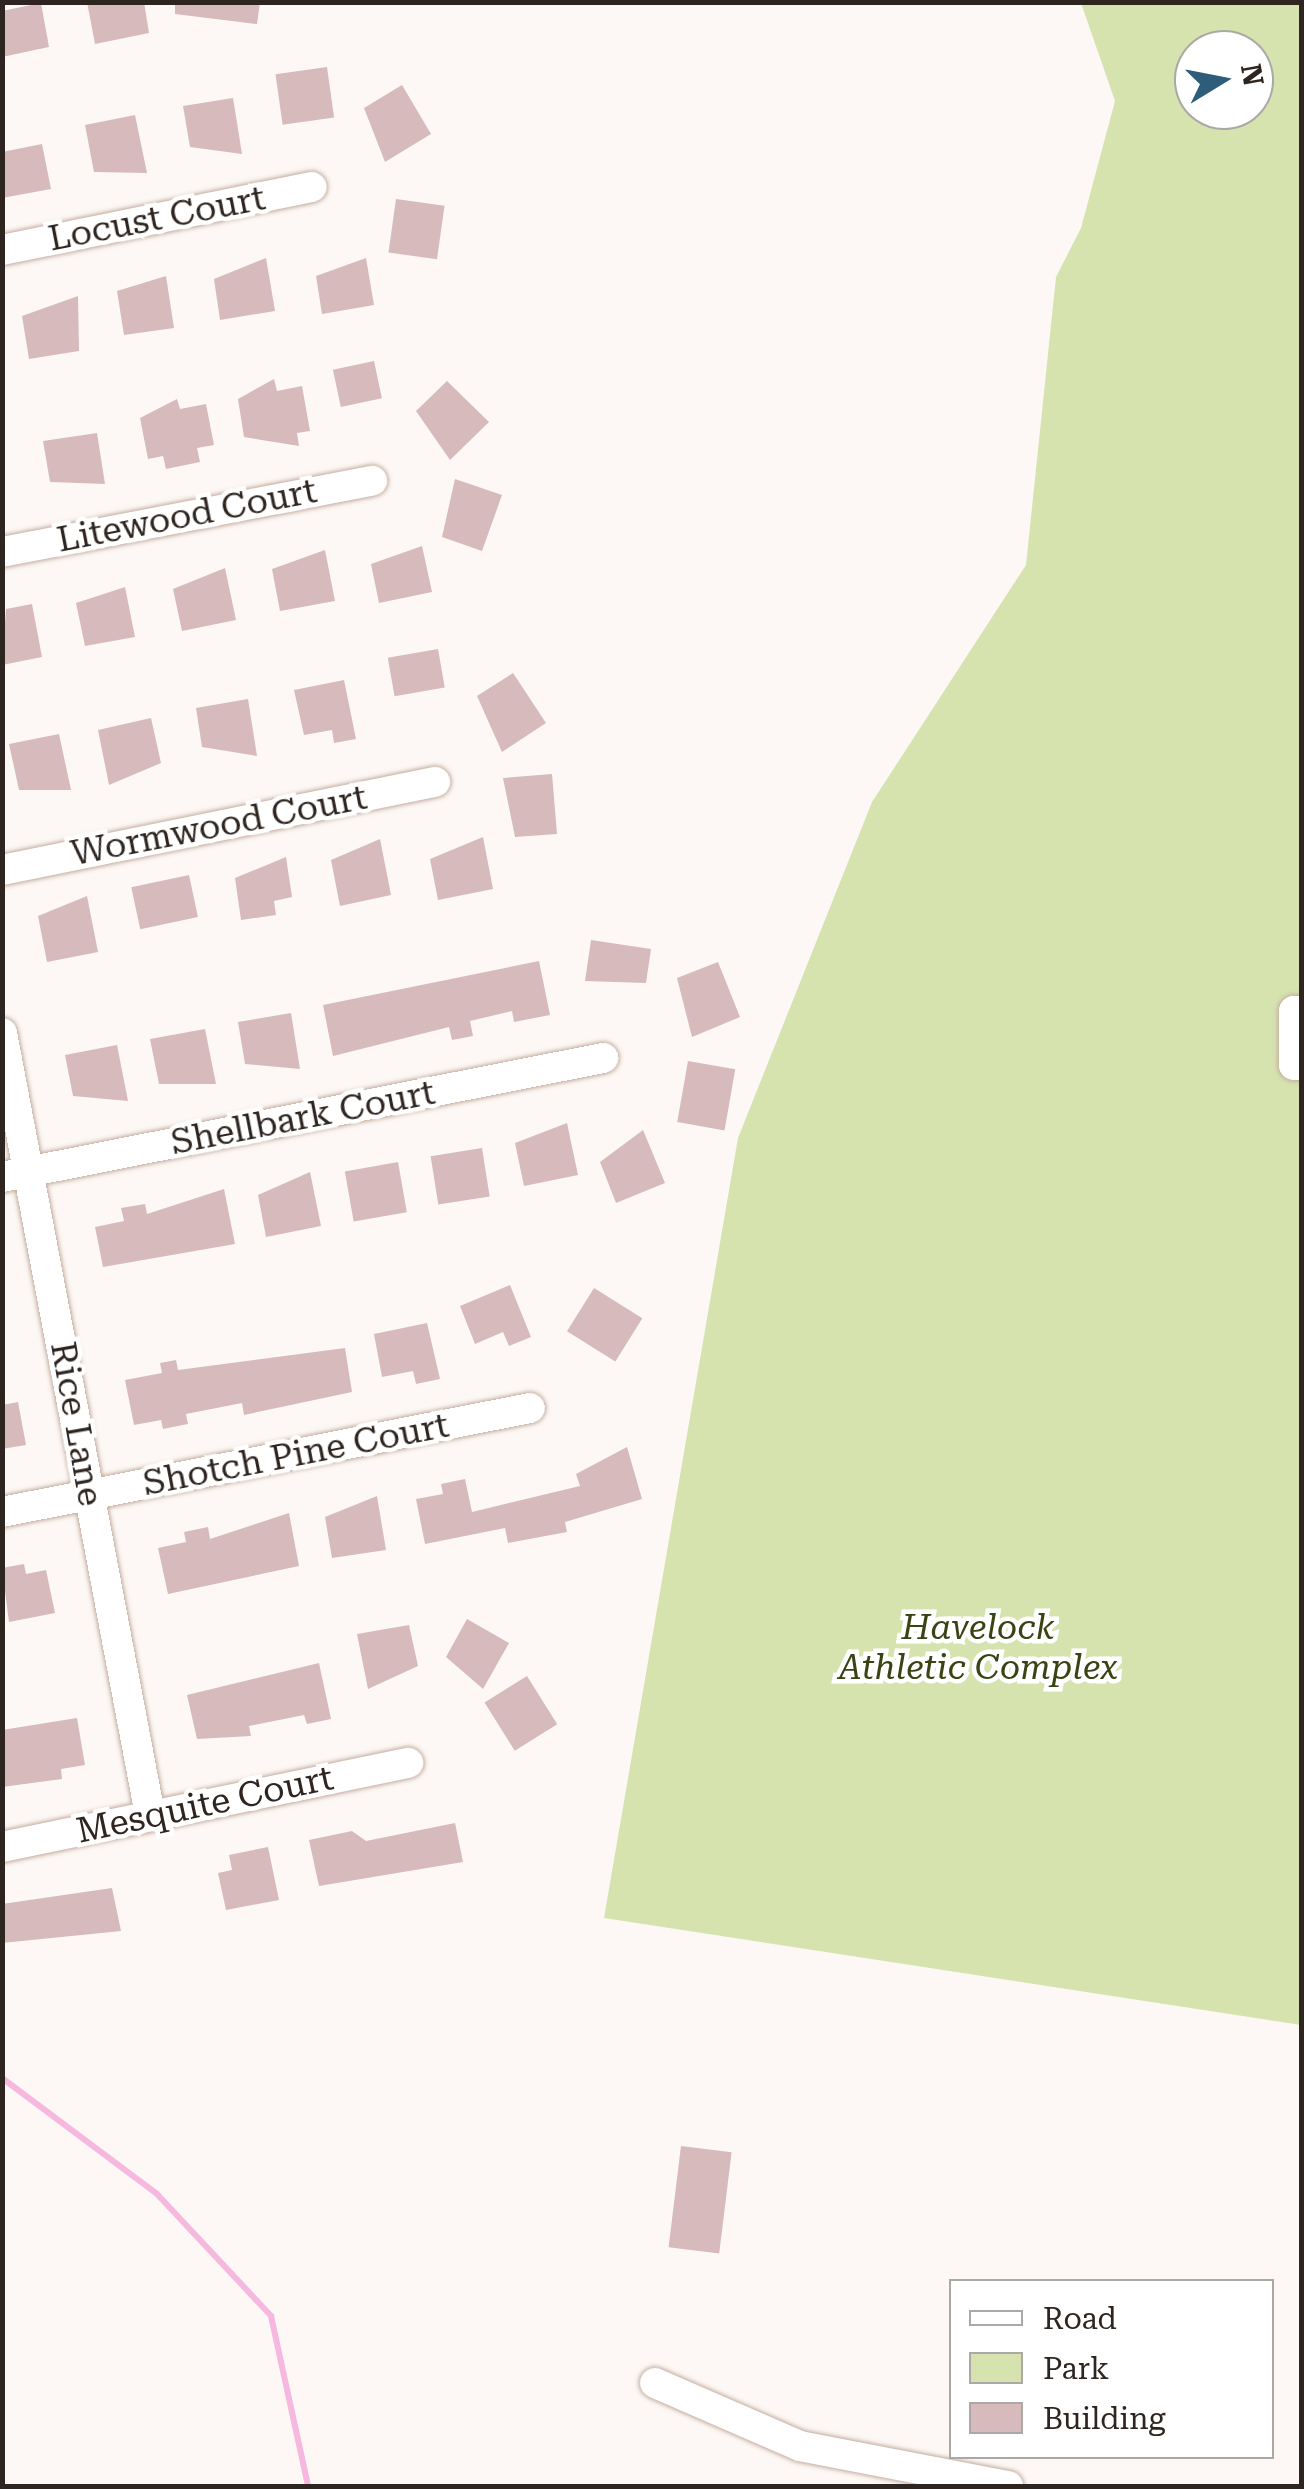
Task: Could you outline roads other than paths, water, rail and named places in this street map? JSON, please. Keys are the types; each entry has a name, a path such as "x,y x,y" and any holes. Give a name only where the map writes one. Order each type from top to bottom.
{"street":[{"name":"Locust Court","path":"2,250 312,187"},
{"name":"Litewood Court","path":"2,552 372,481"},
{"name":"Wormwood Court","path":"2,870 435,782"},
{"path":"1302,1011 1294,1011 1294,1066 1302,1065"},
{"name":"Rice Lane","path":"2,1033 16,1174 89,1496 150,1815"},
{"name":"Shellbark Court","path":"16,1174 603,1058"},
{"name":"Shotch Pine Court","path":"2,1512 530,1408"},
{"name":"Mesquite Court","path":"2,1847 408,1763"},
{"path":"655,2383 800,2446 1008,2486"}],"waterway":[{"path":"2,2078 157,2194 271,2316 308,2486"}],"park label":[{"name":"Havelock Athletic Complex","path":"978,1648"}]}
